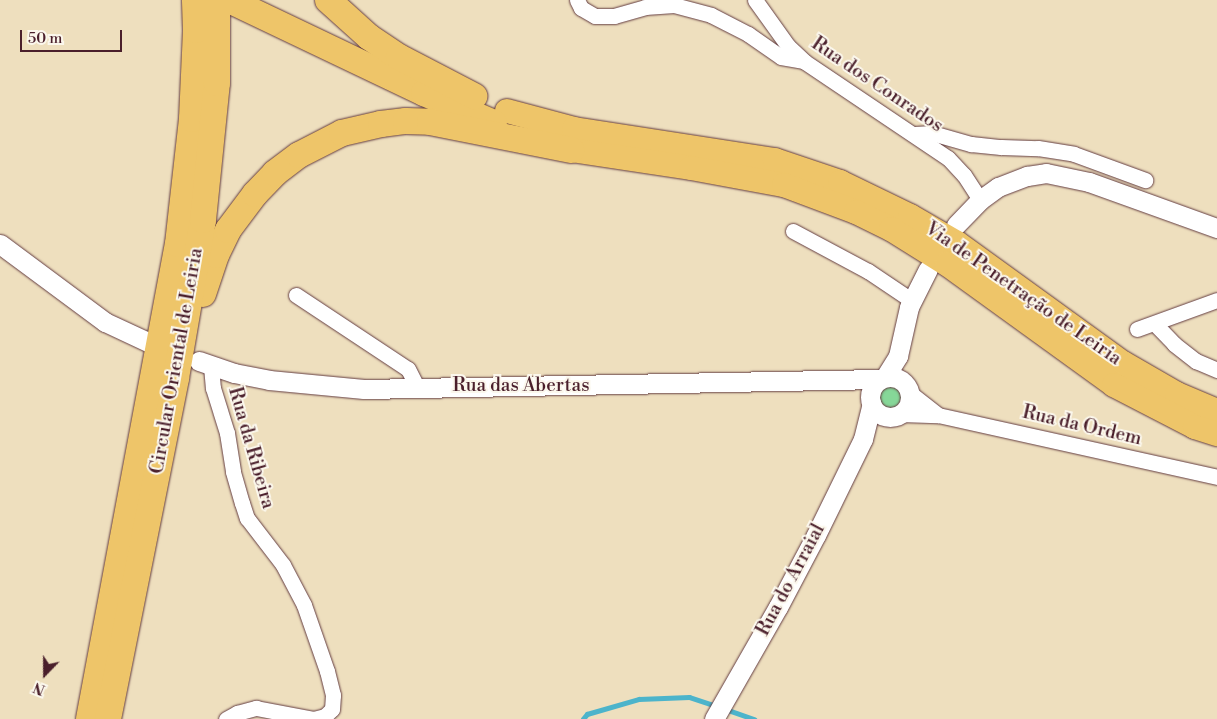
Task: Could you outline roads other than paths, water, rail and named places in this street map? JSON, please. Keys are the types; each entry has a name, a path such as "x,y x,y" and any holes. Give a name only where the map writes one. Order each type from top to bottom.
{"highway":[{"name":"Circular Oriental de Leiria","path":"108,719 176,378 208,181 218,83 207,30 195,0"},
{"name":"Circular Oriental de Leiria","path":"88,719 178,244 207,30 217,0"},
{"path":"229,0 424,93 493,122 571,150"},
{"path":"258,0 474,103 507,111"},
{"path":"328,0 369,37 399,57 507,111"},
{"name":"Via de Penetração de Leiria","path":"507,111 574,129 775,160 848,185 910,216 957,243 1123,363 1177,394 1217,410"},
{"path":"176,378 189,352 205,288 228,230 238,213 264,183 299,155 342,133 381,124 406,121 430,122 571,150"},
{"name":"Via de Penetração de Leiria","path":"571,150 691,168 784,185 856,212 891,228 947,264 1114,385 1195,427 1217,434"}],"street":[{"path":"577,0 581,8 595,16 614,16 645,7 674,5 711,15 748,34 781,57 805,62"},
{"name":"Rua dos Conrados","path":"756,0 788,46 805,62 915,134 948,158 964,175 980,200"},
{"path":"915,134 932,133 971,144 1038,148 1074,154 1145,180"},
{"path":"956,226 980,200 998,187 1019,178 1037,174 1056,174 1089,182 1217,228"},
{"path":"793,231 868,271 911,300"},
{"path":"0,244 105,322 148,342"},
{"path":"846,380 871,400 882,415 897,416 908,406 894,382 905,317 911,300 928,269"},
{"path":"296,295 408,369 417,387"},
{"path":"1137,329 1217,300"},
{"path":"1155,324 1174,344 1196,361 1217,370"},
{"name":"Rua das Abertas","path":"205,363 268,380 314,386 364,389 846,380 894,382"},
{"name":"Rua da Ribeira","path":"205,363 227,433 242,504 247,518 283,565 304,605 327,671 333,695 332,709 325,716 313,719 256,708 237,713 226,719"},
{"path":"871,400 873,386 894,382"},
{"name":"Rua da Ordem","path":"894,382 938,415"},
{"name":"Rua do Arraial","path":"714,719 798,570 863,439 871,400"},
{"name":"Rua da Ordem","path":"897,416 938,415 1217,477"},
{"name":"Rua do Arraial","path":"863,439 897,416"}],"waterway":[{"path":"583,719 587,714 639,699 689,697 716,706"},
{"path":"725,709 754,719"}]}
